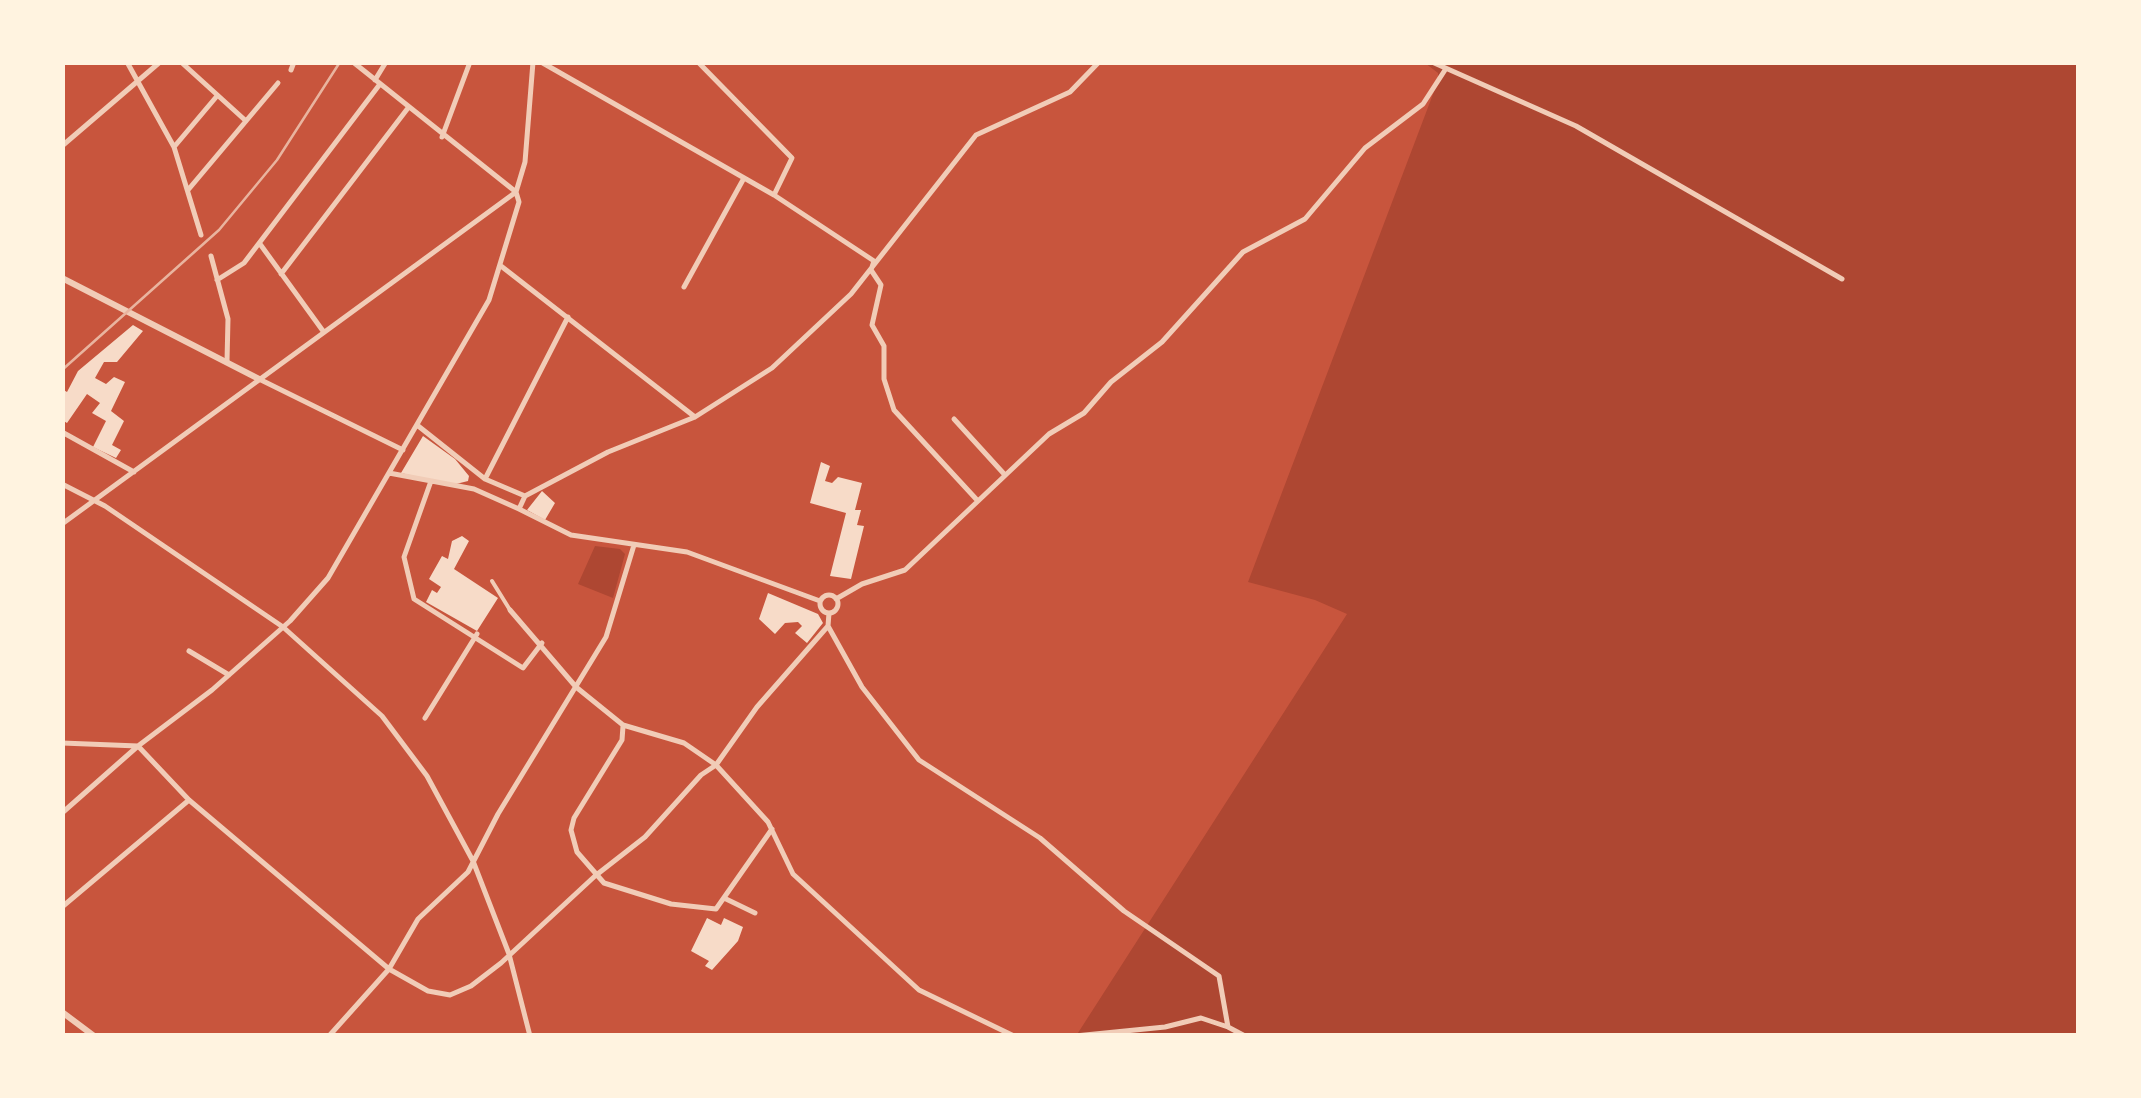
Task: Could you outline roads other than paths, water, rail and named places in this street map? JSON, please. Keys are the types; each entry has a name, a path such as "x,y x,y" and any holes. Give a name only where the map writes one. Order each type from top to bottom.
{"street":[{"path":"127,62 174,147 201,235"},
{"path":"62,146 160,62"},
{"path":"180,62 246,121"},
{"path":"290,70 294,62"},
{"path":"353,62 442,137 516,192"},
{"path":"216,280 244,263 260,244 378,82 386,62"},
{"path":"442,137 470,62"},
{"path":"62,813 130,758 138,746 229,675 283,627 328,578 489,300 519,202 516,192 524,162 533,62"},
{"path":"541,62 774,195 874,262"},
{"path":"698,62 792,158 774,195"},
{"path":"850,62 860,62"},
{"path":"520,509 525,496 608,452 694,417 798,347 851,294 976,135 1070,92 1099,62"},
{"path":"1432,62 1576,126 1842,279"},
{"path":"836,599 882,576 905,570 1005,475 1162,342 1243,252 1305,218 1365,148 1423,104 1445,70"},
{"path":"188,190 278,83"},
{"path":"174,147 217,96"},
{"path":"282,274 408,108"},
{"path":"684,287 744,178"},
{"path":"62,524 516,192"},
{"path":"260,244 324,332"},
{"path":"211,256 228,319 227,361"},
{"path":"874,262 871,270 881,285 872,325 884,346 884,378 894,410 977,500"},
{"path":"502,266 694,417"},
{"path":"62,278 403,450"},
{"path":"485,479 568,316"},
{"path":"954,419 1005,475"},
{"path":"417,425 485,479 525,496"},
{"path":"62,432 135,472"},
{"path":"389,473 474,488 560,532 687,552 820,601"},
{"path":"431,481 404,557 414,599 477,634 523,668 542,643"},
{"path":"62,484 283,627 358,692 397,735 442,800 473,862 509,954 530,1036"},
{"path":"329,1036 389,969 418,919 473,862 612,621 634,545"},
{"path":"492,581 510,610 576,687 624,725 691,746 716,765 772,830 803,884 919,990 1014,1036"},
{"path":"820,601 829,595 836,599"},
{"path":"836,599 828,626 862,687 919,760 1040,838 1124,911 1219,976 1228,1027"},
{"path":"820,601 822,610 829,613"},
{"path":"62,743 138,746 189,800 389,969 428,991 450,995 471,986 645,837 701,775 716,765 757,707 828,626"},
{"path":"425,718 477,634"},
{"path":"189,651 229,675"},
{"path":"624,725 614,755 574,818 571,830 570,839 595,876 623,890 671,904 716,909 772,830"},
{"path":"62,907 189,800"},
{"path":"724,898 755,913"},
{"path":"62,1012 94,1036"},
{"path":"1075,1036 1165,1027 1200,1018 1245,1036"}],"railway":[{"path":"62,370 219,230 277,160 340,62"}]}
